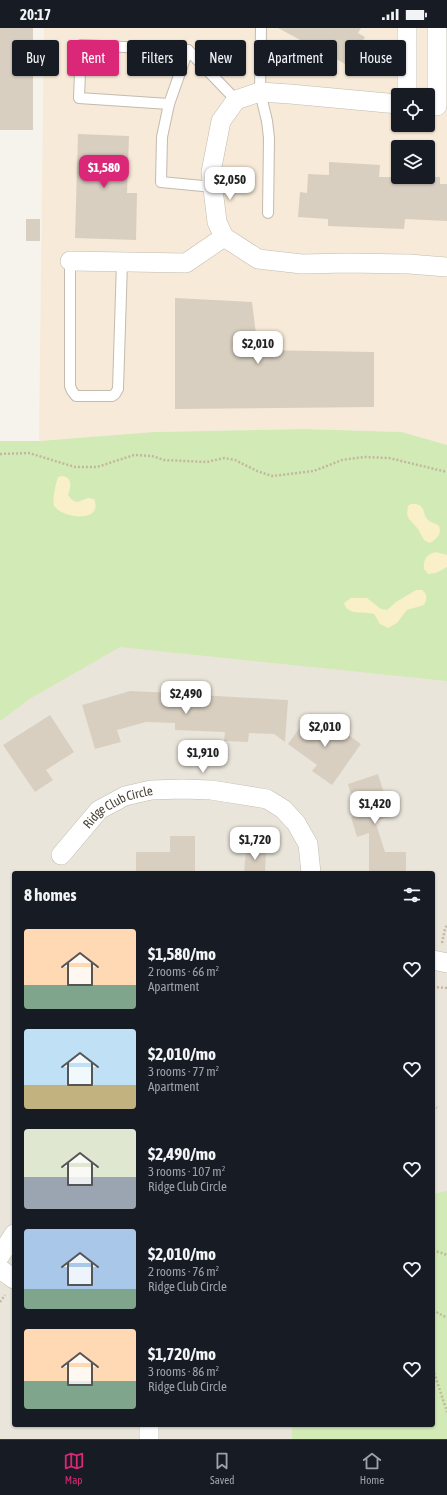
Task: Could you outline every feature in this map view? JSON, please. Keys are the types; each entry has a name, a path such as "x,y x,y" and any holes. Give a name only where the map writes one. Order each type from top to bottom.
{"street":[{"path":"407,28 407,88"},
{"path":"437,28 437,106"},
{"path":"391,103 260,92 236,100 221,121 211,172 217,222 224,237 258,259 302,264 409,264 447,267"},
{"path":"70,261 186,263 224,237"},
{"name":"Ridge Club Circle","path":"61,855 99,810 125,796 151,790 211,790 266,799 283,809 296,823 308,844 311,871"},
{"path":"435,960 447,963"},
{"path":"0,1256 12,1237"},
{"path":"0,1269 12,1278"},
{"path":"149,1427 150,1439"}],"lane":[{"path":"261,28 260,92 267,121 269,138 268,213"},
{"path":"169,104 79,98 81,45 188,50 236,100"},
{"path":"188,50 169,104 162,137 161,182 213,187"},
{"path":"70,261 70,386 76,396 112,396 118,389 122,262"}],"path":[{"path":"0,454 29,453 75,467 96,467 134,455 152,456 164,460 207,462 224,458 235,460 257,471 272,476 314,471 342,460 364,457 389,458 447,472"},
{"path":"435,987 447,988"},
{"path":"435,1251 447,1255"},
{"path":"435,1311 447,1318"},
{"path":"435,1375 447,1412"}],"shaded area":[{"path":"44,28 447,28 447,445 402,432 303,429 154,432 39,441 43,76 59,76 59,40 44,40"},
{"path":"0,441 447,445 447,1439 0,1439"}],"green space":[{"path":"303,429 402,432 447,445 447,681 120,647 31,698 0,721 0,441 39,441 154,432"},
{"path":"447,1191 447,1439 292,1439 292,1427 435,1427 435,1194"}],"sand":[{"path":"62,476 70,480 68,495 72,500 77,502 88,498 94,499 96,506 94,512 89,515 74,516 59,511 54,506 56,483 58,477"},
{"path":"411,504 416,504 422,507 428,520 439,526 440,531 438,536 430,543 424,540 418,529 409,519 407,514 408,506"},
{"path":"436,552 447,555 447,567 436,573 428,574 424,569 425,560 430,554"},
{"path":"416,590 422,590 426,595 424,605 407,610 397,623 388,628 380,624 374,614 349,610 344,603 351,598 367,598 381,609 387,610 396,602"}],"building":[{"path":"0,28 33,28 33,40 12,40 12,76 33,76 33,130 0,130"},
{"path":"278,28 361,28 358,33 365,37 363,40 345,40 345,64 337,60 337,40 300,40"},
{"path":"78,134 129,136 127,193 137,193 136,240 75,238"},
{"path":"329,162 380,165 379,177 391,177 391,184 435,184 435,177 440,177 440,184 447,184 447,221 405,219 404,229 328,226 328,219 298,217 300,192 307,193 308,174 329,175"},
{"path":"26,219 40,219 40,241 26,241"},
{"path":"175,298 252,302 258,350 374,352 374,407 175,409"},
{"path":"130,691 288,700 285,742 274,734 249,733 248,742 224,741 225,732 175,730 175,723 146,722 117,730 121,742 95,749 82,705"},
{"path":"50,715 74,752 46,770 53,780 35,792 3,745"},
{"path":"323,717 361,744 332,785 312,771 317,765 288,744 306,719 316,726"},
{"path":"378,774 391,816 375,821 385,852 406,852 406,871 369,871 369,833 357,837 351,817 357,815 348,784"},
{"path":"170,836 195,836 195,871 136,871 136,852 170,852"},
{"path":"246,849 266,850 265,871 244,871"}]}
